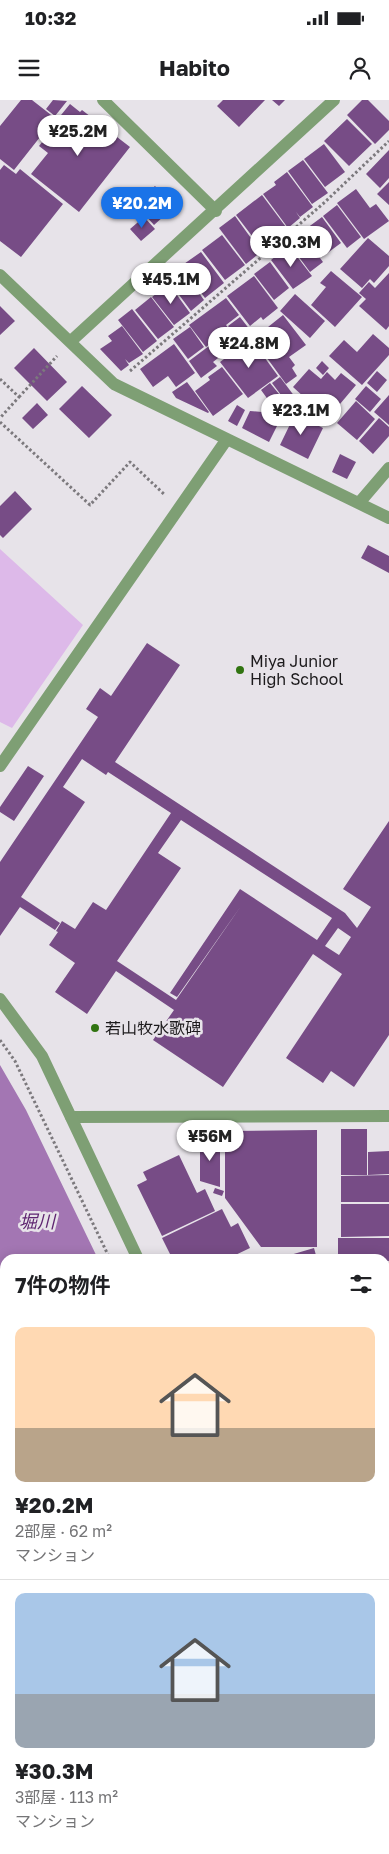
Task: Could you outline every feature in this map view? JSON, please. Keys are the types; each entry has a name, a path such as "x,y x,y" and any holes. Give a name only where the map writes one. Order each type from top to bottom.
{"street":[{"path":"103,100 216,211"},
{"path":"70,342 216,211 334,100"},
{"path":"0,275 114,384 389,518"},
{"path":"0,766 227,439"},
{"path":"359,503 389,468"},
{"path":"0,999 42,1056 136,1254"},
{"path":"71,1117 389,1116"}],"path":[{"path":"114,384 326,202 389,141"},
{"path":"0,418 57,356"},
{"path":"0,379 19,397"},
{"path":"0,422 90,505 130,462 179,508"},
{"path":"0,1040 15,1061 108,1254"}],"shaded area":[{"path":"0,549 83,625 12,728 0,722"}],"water":[{"name":"堀川","path":"0,1065 26,1110 96,1254 0,1254"}],"building":[{"path":"21,100 32,100 55,118 14,170 0,159 0,126"},
{"path":"53,100 67,101 55,116 46,109"},
{"path":"223,100 265,100 239,127 217,106"},
{"path":"272,100 285,100 279,106"},
{"path":"362,100 368,100 389,121 389,130 375,144 347,115"},
{"path":"70,104 80,112 82,110 130,147 79,212 31,174 48,153 39,146 47,136 56,143 59,140 48,131"},
{"path":"347,119 372,144 349,166 324,141"},
{"path":"324,144 345,172 325,187 304,159"},
{"path":"389,150 389,178 380,188 366,174"},
{"path":"303,160 328,193 312,204 288,171"},
{"path":"4,165 16,174 20,169 63,204 21,257 0,241 0,170"},
{"path":"287,172 313,207 300,217 296,212 300,218 288,228 263,194 276,185 274,182"},
{"path":"389,182 389,205 377,194"},
{"path":"155,186 174,207 154,225 135,204"},
{"path":"356,189 370,208 376,204 389,221 364,239 337,203"},
{"path":"262,195 289,231 268,246 263,240 258,244 236,215"},
{"path":"337,205 361,237 347,248 323,216"},
{"path":"235,216 261,252 246,264 219,228"},
{"path":"144,217 155,229 141,241 130,229"},
{"path":"322,217 341,243 322,257 303,231"},
{"path":"222,235 245,265 225,280 202,250"},
{"path":"303,235 323,262 310,272 290,245"},
{"path":"368,238 389,256 389,266 374,283 370,279 362,288 340,269"},
{"path":"289,246 312,276 293,289 271,260"},
{"path":"201,252 224,283 205,298 181,266"},
{"path":"270,262 289,288 274,300 254,274"},
{"path":"331,271 362,297 335,327 311,305 326,287 320,283"},
{"path":"389,273 389,326 386,330 359,306 366,299 359,293 369,282 375,288"},
{"path":"175,274 179,280 186,275 204,300 191,311 168,280"},
{"path":"254,276 278,308 263,320 261,317 250,326 227,296"},
{"path":"169,284 190,313 174,325 152,297"},
{"path":"295,294 325,321 310,338 280,311"},
{"path":"151,297 174,327 158,339 135,310"},
{"path":"226,298 239,315 226,325 229,329 206,347 189,325"},
{"path":"0,306 15,321 0,335"},
{"path":"132,309 157,341 143,352 118,320"},
{"path":"283,315 306,345 289,357 295,365 292,368 297,376 286,384 253,339"},
{"path":"240,317 254,335 242,344 228,326"},
{"path":"122,326 143,354 129,363 125,359 129,365 121,371 100,349 112,341 108,336"},
{"path":"190,327 204,347 188,359 173,339"},
{"path":"227,333 236,346 226,354 217,341"},
{"path":"373,334 389,348 389,355 362,385 329,356 344,340 357,352"},
{"path":"251,339 278,376 248,398 220,362"},
{"path":"213,343 222,355 213,362 217,366 201,378 189,361"},
{"path":"174,344 195,373 176,387 168,376 153,387 140,369"},
{"path":"34,348 67,382 47,401 14,368"},
{"path":"322,361 329,368 323,375 316,368"},
{"path":"222,367 243,394 213,416 195,391 210,380 208,377"},
{"path":"309,369 321,379 327,372 335,380 341,373 356,385 340,404 333,397 313,419 298,406 305,398 293,387"},
{"path":"377,371 387,380 377,392 367,383"},
{"path":"280,377 295,397 287,403 272,383"},
{"path":"187,382 208,413 176,398 172,392"},
{"path":"270,383 279,394 269,401 261,390"},
{"path":"82,386 112,415 89,438 59,409"},
{"path":"366,386 381,399 370,412 355,399"},
{"path":"389,395 389,425 374,412"},
{"path":"356,401 375,419 357,440 337,423"},
{"path":"37,403 48,415 33,429 22,418"},
{"path":"237,405 245,410 237,426 228,421"},
{"path":"250,411 283,414 269,442 242,428"},
{"path":"295,414 323,428 308,459 280,445"},
{"path":"379,418 389,427 389,436 373,454 359,441"},
{"path":"340,454 356,462 347,479 332,472"},
{"path":"15,491 32,509 3,538 0,535 0,506"},
{"path":"368,545 389,556 389,573 361,558"},
{"path":"147,643 180,665 115,762 345,913 357,928 371,907 343,889 389,821 389,1035 354,1087 331,1071 323,1083 286,1058 342,974 313,954 223,1087 153,1040 174,1010 116,971 87,1014 55,992 75,963 49,945 58,932 56,931 62,921 75,929 93,902 106,910 171,813 108,772 106,775 82,759 63,787 85,802 21,897 60,923 55,930 20,907 0,936 0,862 98,717 86,709 100,688 111,696","holes":["181,820 332,918 317,940 240,889 170,993 177,997 241,906 176,1000 117,961 181,868 158,853","338,928 351,937 339,955 325,946"]},
{"path":"28,766 44,776 14,821 0,812 0,807"},
{"path":"341,1129 367,1129 367,1175 341,1175"},
{"path":"317,1130 317,1247 261,1247 225,1198 225,1131"},
{"path":"200,1140 220,1140 220,1187 200,1181"},
{"path":"389,1151 389,1174 368,1175 368,1152"},
{"path":"179,1155 197,1193 205,1189 215,1211 162,1236 137,1185 147,1180 143,1172"},
{"path":"389,1175 389,1202 341,1202 341,1176"},
{"path":"215,1188 224,1191 222,1196 213,1193"},
{"path":"341,1204 389,1204 389,1236 341,1237"},
{"path":"222,1209 231,1227 238,1223 250,1248 237,1254 170,1254 162,1238"},
{"path":"338,1238 389,1238 389,1254 338,1254"},
{"path":"314,1248 316,1254 294,1254"}],"place":[{"name":"Miya Junior High School","path":"240,670"},
{"name":"若山牧水歌碑","path":"95,1028"}]}
